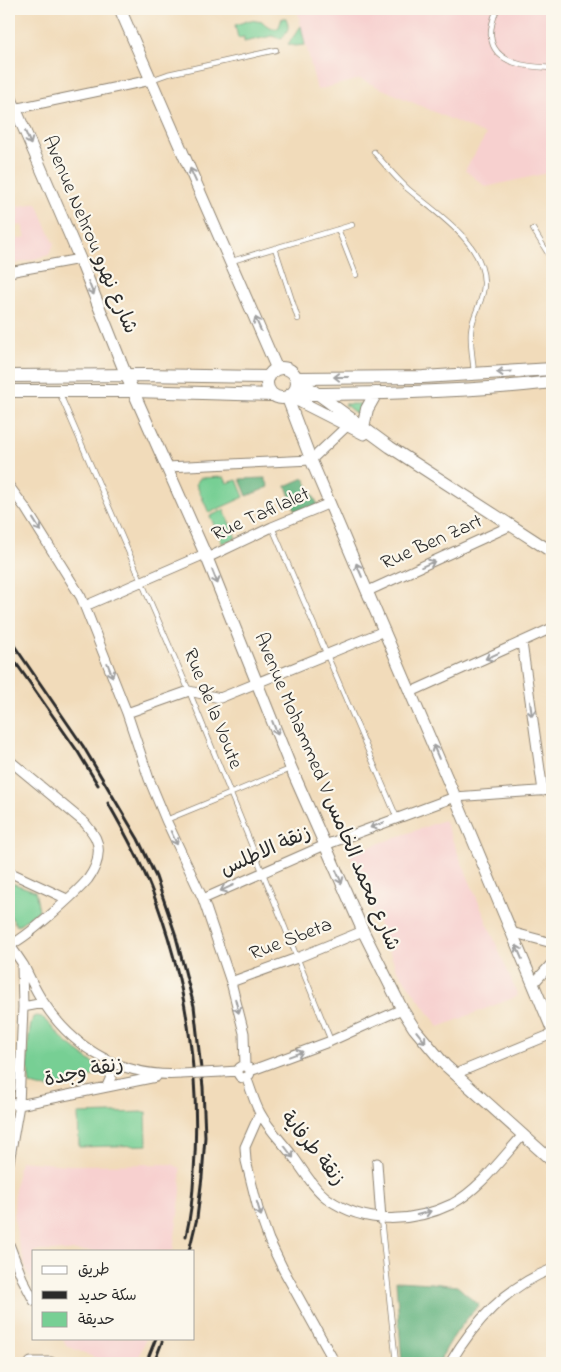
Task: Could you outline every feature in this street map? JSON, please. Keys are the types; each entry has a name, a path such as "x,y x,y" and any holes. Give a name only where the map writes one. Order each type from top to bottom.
{"main road":[{"path":"121,9 230,262 273,373 267,384 273,395"},
{"name":"Avenue Nehrou شارع نهرو","path":"9,94 12,109 80,259 134,391"},
{"path":"9,376 273,373 282,368 290,370 296,378 390,447 552,552"},
{"path":"296,378 403,378 552,369"},
{"path":"289,396 296,387 296,378"},
{"path":"9,391 134,391 273,395 278,397 510,386 552,382"},
{"name":"Avenue Mohammed V شارع محمد الخامس","path":"134,391 206,556 324,845 363,931 402,1009 414,1028 437,1056 552,1161"},
{"path":"363,427 367,409 376,393"},
{"path":"289,396 390,447"},
{"path":"289,396 311,460 456,797 552,1029"},
{"path":"31,1363 51,1363"}],"street":[{"path":"12,109 151,80"},
{"path":"9,272 80,259"},
{"path":"167,467 311,460 347,426"},
{"name":"زنقة طرفاية","path":"9,486 26,509 82,597 127,713 149,779 203,899 232,982 244,1033 245,1071 260,1113 303,1170 327,1199 350,1212 381,1219 404,1218 426,1214 453,1203 475,1187 523,1135"},
{"name":"Rue Tafilalet","path":"85,606 330,503"},
{"name":"Rue Ben Zart","path":"368,591 510,526"},
{"path":"411,692 552,628"},
{"path":"127,713 189,691 220,698 384,631"},
{"path":"522,643 542,791"},
{"path":"9,760 85,823 95,835 98,843 95,865 87,880 29,933 9,945 44,1003 60,1025 76,1041 110,1062 134,1071 166,1075 245,1071 331,1041 402,1009"},
{"name":"زنقة الاطلس","path":"203,899 324,845 456,797 552,790"},
{"path":"9,872 67,899"},
{"name":"Rue Sbeta","path":"232,982 363,931"},
{"path":"511,932 552,943"},
{"path":"533,984 552,963"},
{"path":"9,1162 19,1105 23,1007 22,964"},
{"path":"23,1007 44,1003"},
{"path":"455,1074 552,1034"},
{"path":"107,1086 111,1077 110,1062"},
{"name":"زنقة وجدة","path":"9,1103 19,1105 166,1075"},
{"path":"260,1113 245,1147 246,1161 258,1209 269,1240 283,1269 335,1363"},
{"path":"377,1164 381,1219"},
{"path":"9,1244 22,1278 32,1297"},
{"path":"450,1363 492,1307 518,1286 552,1269"}],"lane":[{"path":"497,9 492,24 491,36 497,51 506,60 520,65 552,68"},
{"path":"151,80 168,74 276,50"},
{"path":"374,152 409,189 455,229 474,249 480,262 484,272 484,295 471,331 474,375"},
{"path":"230,262 352,225"},
{"path":"338,229 356,275"},
{"path":"533,229 552,260"},
{"path":"275,248 298,319"},
{"name":"Rue de la Voute","path":"58,391 189,691 331,1041"},
{"path":"272,528 397,818"},
{"path":"166,820 291,768"},
{"path":"381,1219 396,1363"}],"shaded area":[{"path":"297,9 552,9 552,172 486,187 465,170 486,135 360,79 317,90"},
{"path":"37,203 54,244 49,255 11,265 9,241 26,237 22,225 17,226 15,220 19,216 15,207"},
{"path":"444,820 518,996 439,1027 396,968 350,854"},
{"path":"20,1161 70,1165 172,1164 180,1168 181,1192 173,1250 32,1250 32,1281 18,1242 14,1216 15,1185"},
{"path":"63,1340 145,1340 137,1363 108,1363 67,1346"}],"green space":[{"path":"282,18 286,18 288,27 287,32 281,39 272,36 244,42 244,37 238,38 235,25 250,20 263,22 275,29 279,27"},
{"path":"301,26 305,45 295,46 288,44"},
{"path":"344,404 361,404 358,415"},
{"path":"224,477 227,483 237,480 244,497 209,513 196,484 200,478"},
{"path":"265,478 269,487 247,496 240,479"},
{"path":"304,478 318,505 296,513 286,486"},
{"path":"224,510 236,538 222,543 210,516"},
{"path":"9,882 35,891 39,910 17,926 9,914"},
{"path":"33,1017 42,1017 67,1043 97,1066 99,1071 96,1075 54,1087 38,1087 30,1084 28,1041"},
{"path":"146,1112 147,1145 79,1147 78,1114"},
{"path":"396,1281 457,1286 479,1305 456,1332 439,1363 402,1363"}],"railway":[{"path":"9,638 83,746 138,839 156,877 175,933 194,1006 203,1087 205,1137 202,1177 197,1218 189,1250"},
{"path":"9,653 78,752 98,785"},
{"path":"108,803 136,855 151,888 163,922 182,992 193,1063 196,1136 194,1180 186,1236"},
{"path":"146,1363 155,1340"},
{"path":"154,1363 162,1342"}]}
